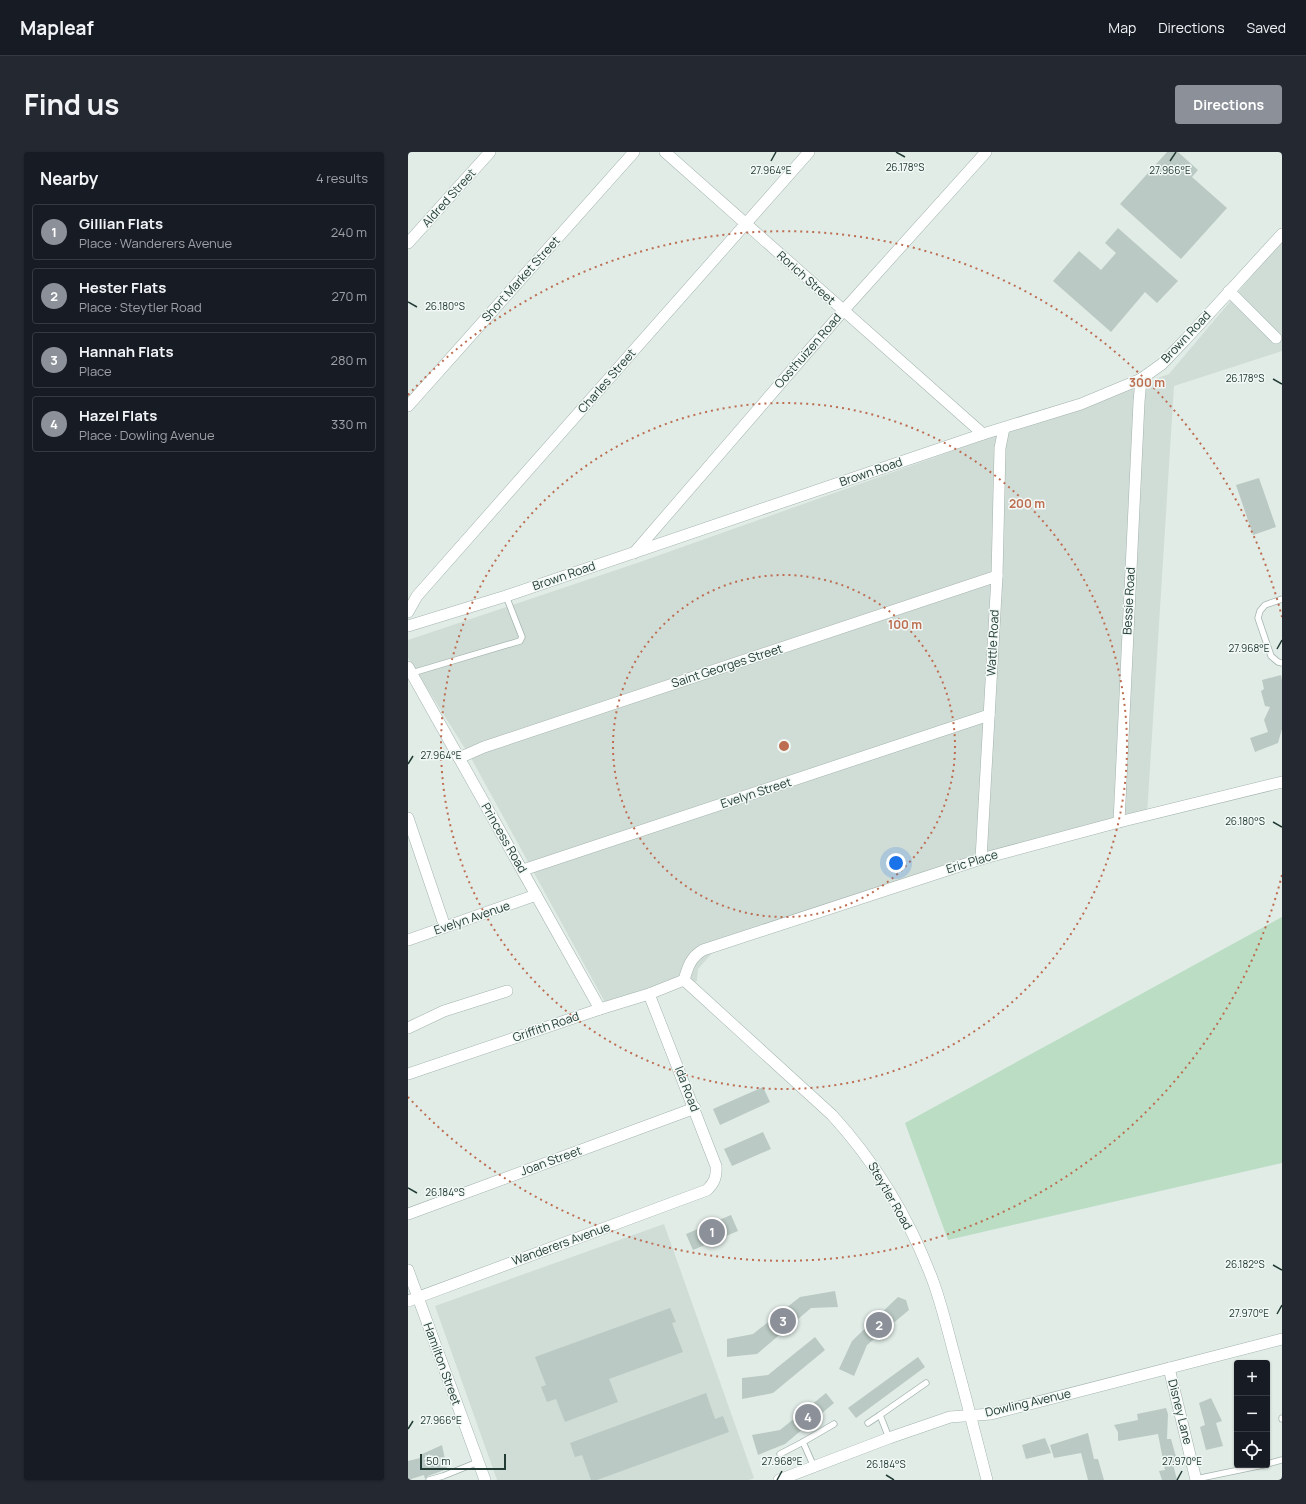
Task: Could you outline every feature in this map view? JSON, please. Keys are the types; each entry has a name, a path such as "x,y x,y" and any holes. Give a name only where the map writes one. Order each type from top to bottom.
{"street":[{"name":"Aldred Street","path":"408,243 490,152"},
{"name":"Short Market Street","path":"408,406 634,152"},
{"name":"Rorich Street","path":"666,152 983,434"},
{"name":"Charles Street","path":"408,612 417,596 810,152"},
{"name":"Oosthuizen Road","path":"634,553 843,311 986,152"},
{"name":"Brown Road","path":"408,626 506,596 983,434 1081,404 1141,379 1162,364 1282,234"},
{"path":"1229,291 1276,338"},
{"name":"Bessie Road","path":"1119,822 1141,379"},
{"name":"Wattle Road","path":"981,859 997,576 1000,448 1004,428"},
{"name":"Saint Georges Street","path":"459,758 484,747 997,576"},
{"name":"Princess Road","path":"410,670 600,1009"},
{"name":"Evelyn Street","path":"523,870 989,715"},
{"name":"Eric Place","path":"684,980 688,966 692,959 703,950 981,859 1119,822 1282,782"},
{"path":"408,818 445,927"},
{"name":"Evelyn Avenue","path":"408,940 536,895"},
{"name":"Griffith Road","path":"408,1074 600,1009 649,994 684,980"},
{"name":"Steytler Road","path":"684,980 832,1115 851,1135 888,1188 920,1249 933,1282 946,1323 987,1480"},
{"path":"408,1028 444,1011 507,991"},
{"name":"Ida Road","path":"649,994 695,1108 716,1166 717,1173 712,1185"},
{"name":"Joan Street","path":"408,1214 695,1108"},
{"name":"Wanderers Avenue","path":"413,1299 706,1190 712,1185"},
{"name":"Hamilton Street","path":"408,1270 413,1299 485,1480"},
{"name":"Dowling Avenue","path":"779,1480 889,1438 950,1417 991,1414 1282,1339"},
{"name":"Disney Lane","path":"1169,1368 1196,1479"}],"lane":[{"path":"410,670 520,641 522,637 506,596"},
{"path":"1282,599 1265,605 1260,611 1258,618 1271,656 1278,662 1282,663"},
{"path":"868,1423 926,1383"},
{"path":"880,1415 889,1438"},
{"path":"780,1454 834,1424"},
{"path":"803,1442 814,1467"},
{"path":"1270,1463 1282,1460"},
{"path":"429,1480 478,1462"},
{"path":"1196,1479 1249,1468"}],"shaded area":[{"path":"1282,240 1282,351 1174,386 1147,815 721,943 698,969 697,981 606,1004 471,758 408,658 408,640 640,562 1169,374"},
{"path":"664,1224 754,1478 749,1480 497,1480 435,1306"}],"green space":[{"path":"1282,917 1282,1163 948,1240 905,1123"}],"building":[{"path":"1167,152 1178,152 1198,170 1192,177 1227,208 1181,259 1120,204"},
{"path":"1118,228 1178,281 1157,303 1145,292 1111,332 1053,281 1079,251 1101,270 1116,253 1105,243"},
{"path":"1259,478 1276,527 1253,535 1236,485"},
{"path":"1281,675 1282,729 1278,743 1255,752 1250,738 1268,732 1264,720 1270,707 1265,706 1261,691 1264,689 1262,680"},
{"path":"763,1087 770,1102 720,1125 713,1109"},
{"path":"763,1132 771,1149 732,1166 724,1149"},
{"path":"731,1215 738,1231 693,1250 686,1234"},
{"path":"835,1291 838,1307 811,1308 757,1354 727,1357 727,1339 753,1334 800,1297"},
{"path":"898,1297 906,1300 909,1310 867,1345 854,1376 839,1369 852,1341"},
{"path":"670,1308 676,1322 672,1323 683,1352 609,1379 618,1402 565,1422 556,1399 547,1402 541,1387 546,1385 535,1357"},
{"path":"815,1337 825,1350 773,1393 742,1399 742,1378 768,1375"},
{"path":"918,1357 925,1367 856,1418 848,1408"},
{"path":"706,1393 715,1419 723,1416 729,1432 597,1480 591,1480 582,1455 575,1457 570,1443"},
{"path":"826,1393 834,1403 785,1444 758,1455 752,1435 780,1430"},
{"path":"1211,1398 1222,1421 1216,1423 1223,1446 1206,1450 1200,1427 1205,1425 1199,1403"},
{"path":"1166,1408 1168,1414 1167,1439 1171,1439 1178,1464 1173,1464 1177,1480 1162,1480 1159,1471 1165,1470 1158,1434 1118,1441 1118,1432 1114,1425 1138,1420 1137,1414"},
{"path":"1088,1433 1094,1459 1098,1459 1104,1480 1088,1480 1081,1453 1054,1458 1050,1445"},
{"path":"1045,1438 1051,1453 1026,1459 1022,1445"},
{"path":"442,1445 447,1469 428,1476 425,1479 424,1475 408,1480 408,1461 420,1458 420,1455"}],"place":[{"name":"Gillian Flats","path":"712,1232"},
{"name":"Hannah Flats","path":"783,1321"},
{"name":"Hester Flats","path":"879,1325"},
{"name":"Hazel Flats","path":"808,1417"}]}
